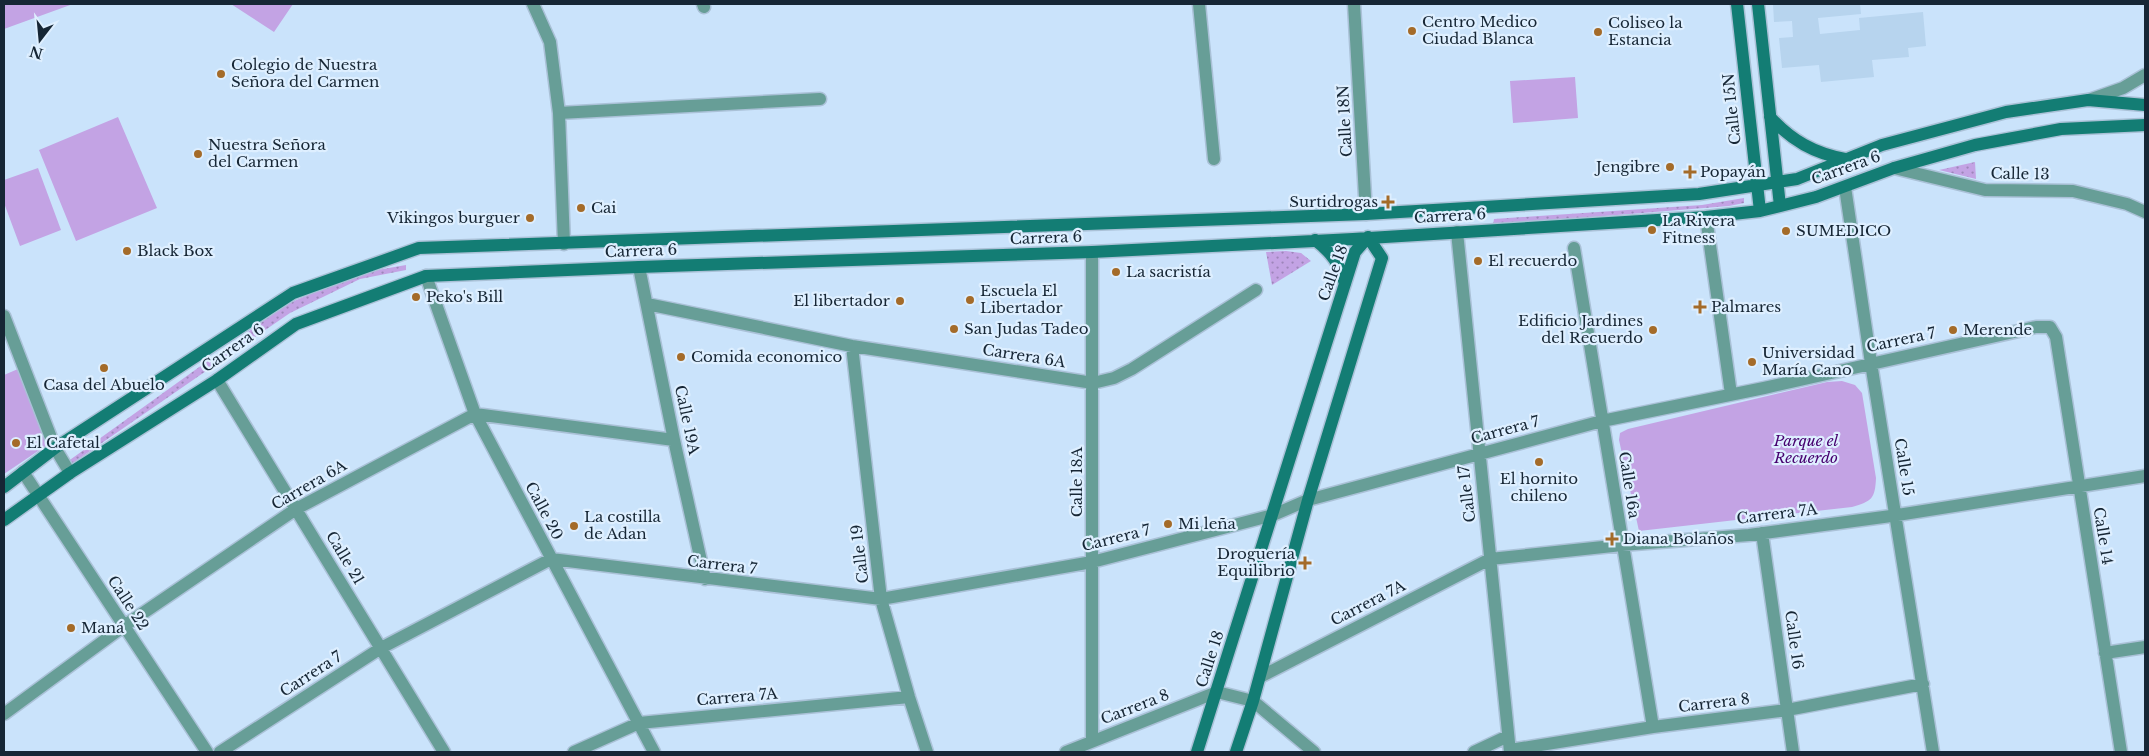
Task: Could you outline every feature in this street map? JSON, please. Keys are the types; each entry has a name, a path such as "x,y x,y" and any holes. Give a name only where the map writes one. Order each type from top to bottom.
{"main road":[{"name":"Calle 15N","path":"1737,4 1760,211"},
{"path":"1758,4 1780,206"},
{"name":"Carrera 6","path":"4,487 55,448 293,293 419,248 1366,214 1699,194 1797,179 1882,146 2006,112 2088,100 2145,105"},
{"path":"1770,117 1807,148 1826,156 1845,160"},
{"name":"Carrera 6","path":"4,520 70,473 217,380 296,324 426,276 1092,252 1706,217 1760,211 1780,206 1845,187 1894,168 1975,144 2061,129 2145,125"},
{"name":"Calle 18N","path":"1366,214 1368,237"},
{"name":"Calle 18","path":"1197,752 1355,252 1368,237 1382,258 1308,500 1260,677 1236,752"},
{"path":"1315,240 1326,248 1335,259 1345,284"}],"street":[{"path":"533,4 550,42 559,113 564,244"},
{"path":"1199,4 1214,159"},
{"name":"Calle 18N","path":"1354,4 1366,214"},
{"name":"Carrera 6","path":"2088,100 2123,88 2145,75"},
{"path":"559,113 820,99"},
{"name":"Calle 13","path":"1894,168 1985,190 2073,191 2127,204 2145,212"},
{"name":"Calle 15","path":"1845,187 1870,363 1933,752"},
{"path":"1706,217 1731,394"},
{"name":"Calle 17","path":"1458,232 1510,751"},
{"name":"Calle 16a","path":"1574,248 1653,727"},
{"name":"Calle 18A","path":"1092,252 1092,741"},
{"name":"Calle 19A","path":"639,267 674,440 705,579"},
{"name":"Calle 20","path":"426,276 475,414 654,752"},
{"name":"Carrera 6A","path":"647,304 852,346 1093,383 1114,378 1132,369 1256,290"},
{"path":"4,316 55,448 70,473"},
{"name":"Carrera 7","path":"220,752 381,648 551,559 881,600 1092,562 1273,515 1308,500 1602,421 2036,327 2050,327"},
{"name":"Calle 14","path":"2050,327 2056,336 2120,752"},
{"name":"Calle 19","path":"852,346 881,600 908,697 927,752"},
{"name":"Calle 21","path":"217,380 381,648 440,751"},
{"path":"475,414 674,440"},
{"name":"Carrera 6A","path":"4,714 124,626 296,509 475,414"},
{"name":"Calle 22","path":"23,472 207,752"},
{"name":"Carrera 7A","path":"1260,677 1490,559 1622,544 1762,533 1896,515 2145,476"},
{"name":"Calle 16","path":"1762,533 1793,752"},
{"path":"2106,653 2145,647"},
{"name":"Carrera 8","path":"1510,751 1653,727 1787,710 1923,684"},
{"path":"1217,692 1253,701 1314,752"},
{"name":"Carrera 8","path":"1066,752 1217,692"},
{"name":"Carrera 7A","path":"574,752 639,723 908,697"},
{"path":"1474,752 1508,736"}],"shaded area":[{"path":"1773,4 1860,4 1861,14 1818,18 1820,34 1860,30 1859,18 1923,12 1926,46 1908,48 1909,57 1872,60 1874,77 1821,82 1819,65 1782,68 1779,38 1793,37 1792,21 1774,22"}],"green space":[{"path":"4,4 73,4 4,29"},
{"path":"231,4 293,4 274,32"},
{"path":"1575,77 1578,118 1513,123 1510,81"},
{"path":"118,117 157,208 76,241 39,150"},
{"path":"1975,162 1976,179 1939,170"},
{"path":"38,168 61,230 20,246 4,203 4,180"},
{"path":"1744,198 1744,203 1729,206 1493,225 1494,219 1702,205"},
{"path":"1286,251 1301,253 1311,261 1272,285 1266,252"},
{"path":"406,265 406,270 360,279 290,313 70,465 67,462 287,304 360,273"},
{"path":"18,369 47,445 4,474 4,375"},
{"name":"Parque el Recuerdo","path":"1842,381 1855,385 1862,393 1876,478 1875,491 1868,501 1852,507 1639,531 1619,440 1620,433 1628,429 1827,382"}],"place":[{"name":"Centro Medico Ciudad Blanca","path":"1412,31"},
{"name":"Coliseo la Estancia","path":"1598,32"},
{"name":"Colegio de Nuestra Señora del Carmen","path":"221,74"},
{"name":"Nuestra Señora del Carmen","path":"198,154"},
{"name":"Jengibre","path":"1670,167"},
{"name":"Popayán","path":"1690,172"},
{"name":"Surtidrogas","path":"1388,202"},
{"name":"Cai","path":"581,208"},
{"name":"Vikingos burguer","path":"530,218"},
{"name":"La Rivera Fitness","path":"1652,230"},
{"name":"SUMEDICO","path":"1786,231"},
{"name":"Black Box","path":"127,251"},
{"name":"El recuerdo","path":"1478,261"},
{"name":"La sacristía","path":"1116,272"},
{"name":"Peko's Bill","path":"416,297"},
{"name":"Escuela El Libertador","path":"970,300"},
{"name":"El libertador","path":"900,301"},
{"name":"Palmares","path":"1700,307"},
{"name":"San Judas Tadeo","path":"954,329"},
{"name":"Edificio Jardines del Recuerdo","path":"1653,330"},
{"name":"Merende","path":"1953,330"},
{"name":"Comida economico","path":"681,357"},
{"name":"Universidad María Cano","path":"1752,362"},
{"name":"Casa del Abuelo","path":"104,368"},
{"name":"El Cafetal","path":"16,443"},
{"name":"El hornito chileno","path":"1539,462"},
{"name":"Mi leña","path":"1168,524"},
{"name":"La costilla de Adan","path":"574,526"},
{"name":"Diana Bolaños","path":"1612,539"},
{"name":"Droguería Equilibrio","path":"1305,563"},
{"name":"Maná","path":"71,628"}]}
